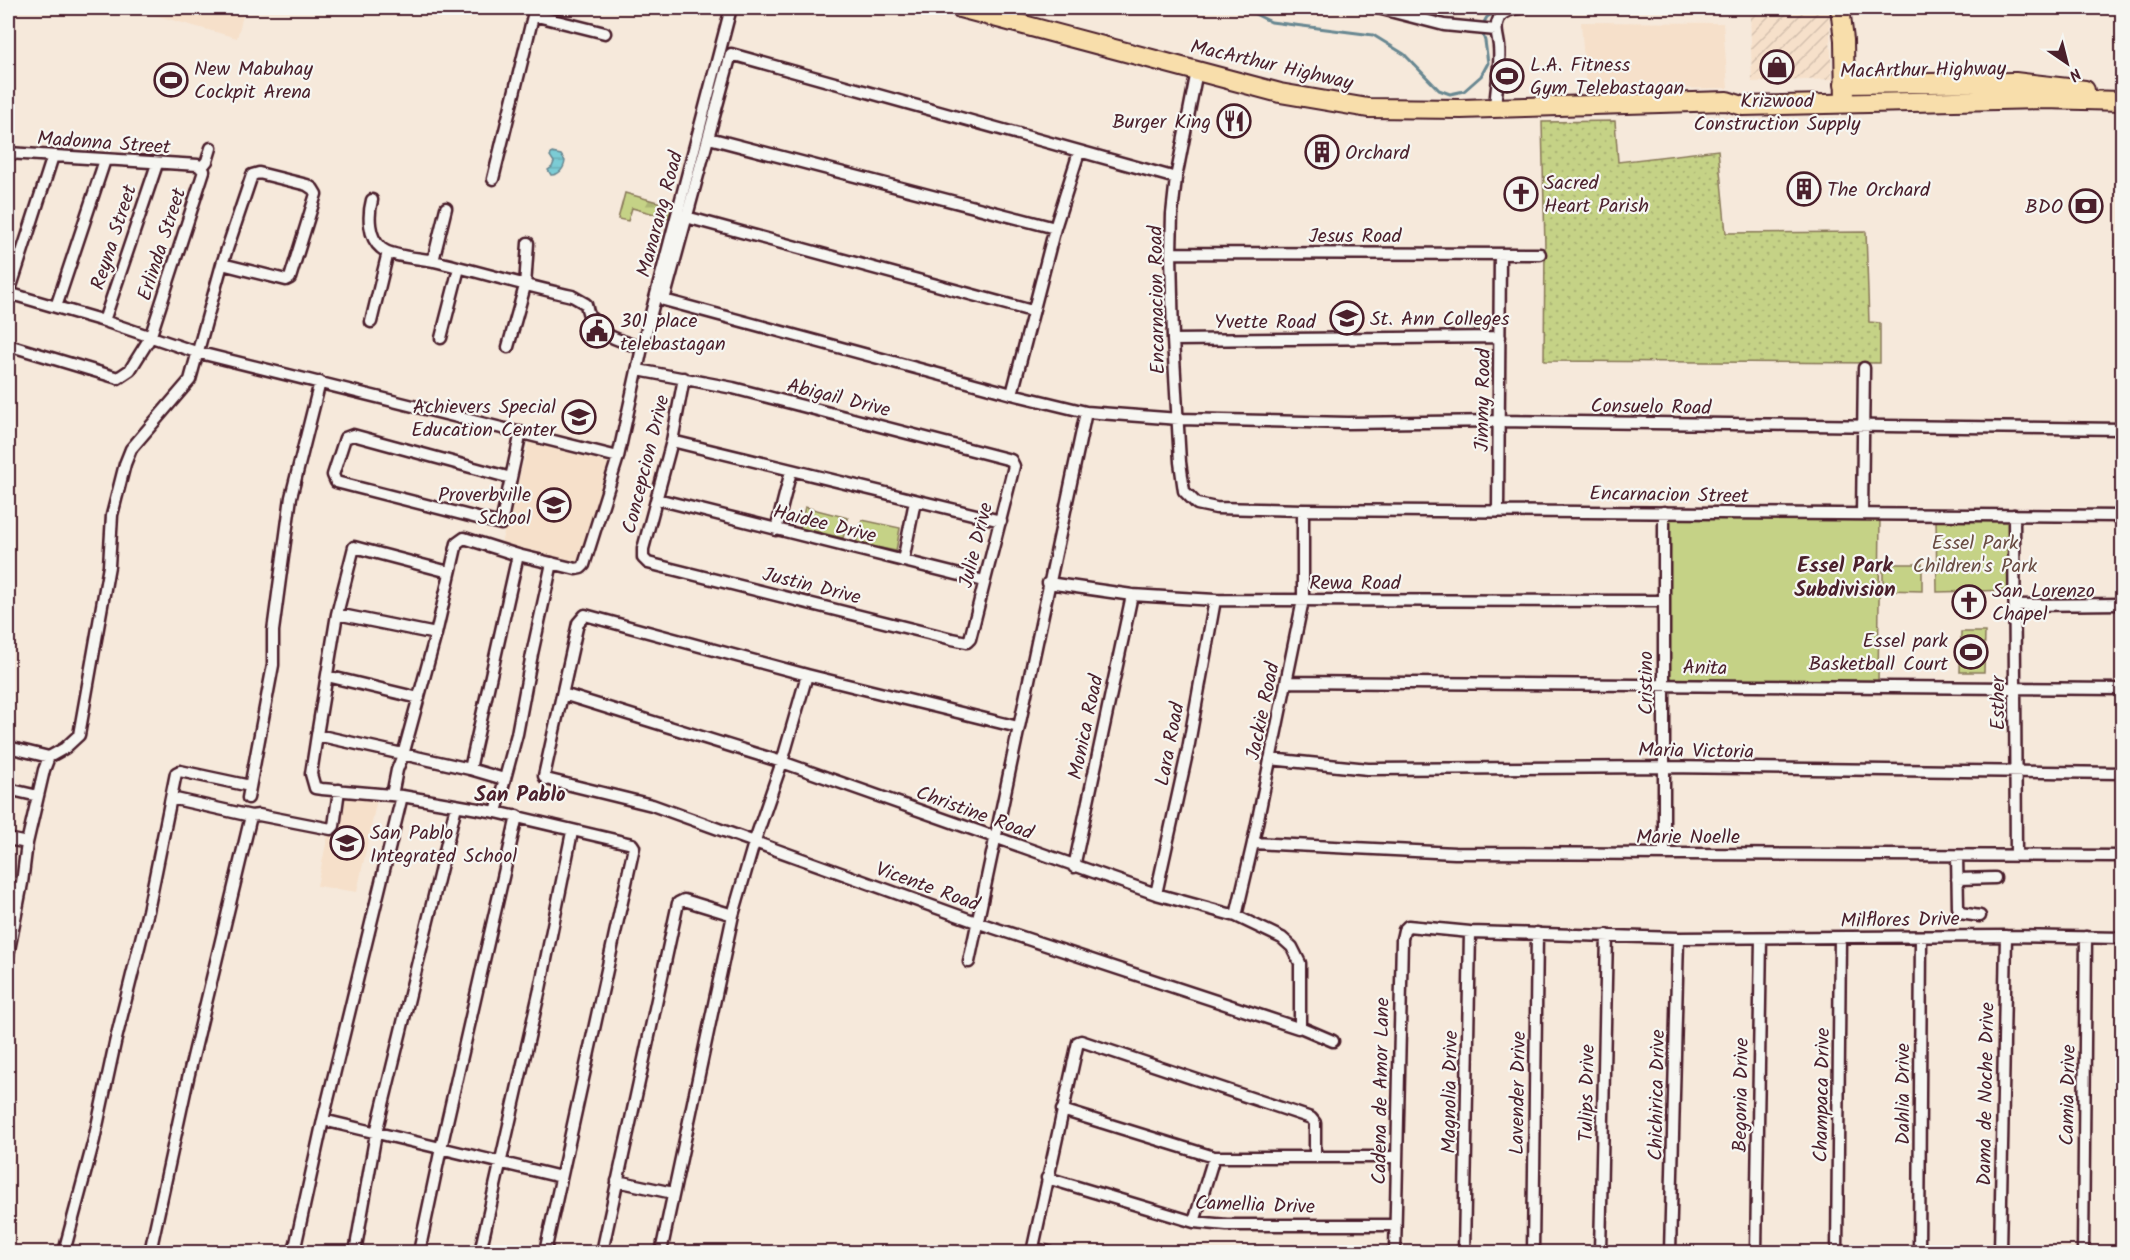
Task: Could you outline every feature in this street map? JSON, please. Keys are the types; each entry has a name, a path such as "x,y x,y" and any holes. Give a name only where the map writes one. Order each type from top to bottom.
{"main road":[{"name":"MacArthur Highway","path":"960,8 1296,97 1359,106 1428,110 1727,101 1743,106 1844,93 2040,89 2122,92"},
{"path":"1840,8 1844,40 1844,93"},
{"name":"MacArthur Highway","path":"1844,93 2122,101"}],"street":[{"name":"Manarang Road","path":"552,563 581,568 585,562 618,457 642,348 731,8"},
{"path":"1378,8 1444,25 1492,30"},
{"path":"1492,30 1503,14 1513,8 1520,8"},
{"path":"494,178 534,11 605,33"},
{"path":"1492,30 1499,46 1495,108"},
{"path":"1032,311 686,217 731,54 1176,178"},
{"name":"Encarnacion Road","path":"1197,71 1176,178 1171,253 1173,340 1180,462 1184,491 1197,504 1216,508"},
{"path":"709,138 1055,228"},
{"name":"Erlinda Street","path":"8,345 118,378 130,370 150,338 204,171 200,166 207,161 211,148"},
{"path":"1012,394 1032,311 1079,152"},
{"name":"Madonna Street","path":"8,153 200,166"},
{"path":"53,156 8,293 104,321 196,352 618,457"},
{"path":"56,307 105,160"},
{"name":"Reyna Street","path":"104,321 157,164"},
{"path":"8,956 27,843 44,770 49,757 74,741 81,730 82,711 98,636 109,566 112,515 125,464 131,449 190,380 222,264 252,176 259,173 307,185 313,189 316,194 290,278 286,280 222,264"},
{"path":"372,200 369,217 373,235 381,248 388,252 433,261 583,300 593,324 611,338 642,348"},
{"path":"433,261 446,208"},
{"name":"Consuelo Road","path":"686,217 664,300 1086,412 1179,419 1347,423 1499,421 2122,429"},
{"path":"508,347 525,286 528,243"},
{"path":"371,322 388,252"},
{"name":"Jesus Road","path":"1171,253 1540,254"},
{"name":"Jimmy Road","path":"1498,510 1500,254"},
{"path":"441,338 459,268"},
{"name":"Yvette Road","path":"1173,340 1500,337"},
{"path":"1862,514 1864,368"},
{"name":"Abigail Drive","path":"638,370 733,388 1001,456 1013,462"},
{"name":"Concepcion Drive","path":"643,558 643,549 672,441 684,378"},
{"path":"248,798 273,665 273,632 291,497 320,382"},
{"path":"969,962 1086,412"},
{"path":"512,478 352,435 345,438 333,475 336,482 497,524 501,523 512,478 521,432"},
{"path":"672,441 1000,521"},
{"name":"Julie Drive","path":"972,636 1013,462"},
{"path":"776,530 791,471"},
{"name":"Haidee Drive","path":"657,499 984,581"},
{"path":"903,561 915,501"},
{"name":"Encarnacion Street","path":"1216,508 2122,516"},
{"name":"Jackie Road","path":"1236,916 1303,600 1303,510"},
{"name":"Cristino","path":"1664,512 1664,853"},
{"name":"Esther","path":"2014,515 2016,855"},
{"path":"294,1252 397,796 397,770 436,634 457,543 464,538 552,563 517,734 496,812"},
{"path":"449,572 354,547 337,614 311,780 315,788 397,796 496,812 572,832 627,842 634,847 545,1252"},
{"path":"470,769 518,555"},
{"name":"Justin Drive","path":"643,558 648,563 941,636 967,642 972,636"},
{"name":"Rewa Road","path":"1048,583 1132,595 1215,600 1663,601"},
{"name":"Monica Road","path":"1074,867 1132,595"},
{"name":"Lara Road","path":"1155,894 1188,749 1215,600"},
{"path":"2015,605 2122,604"},
{"path":"337,614 436,634"},
{"path":"563,694 578,623 585,615 807,675 1018,727"},
{"path":"661,1252 733,915 807,675"},
{"path":"327,676 419,698"},
{"name":"Anita","path":"1287,682 2122,689"},
{"name":"Christine Road","path":"563,694 782,762 1155,894 1236,916 1282,938 1297,954 1300,963 1300,1027"},
{"name":"Vicente Road","path":"563,694 544,776 546,779 652,805 979,923 1300,1027 1333,1041"},
{"path":"317,735 470,769 504,779"},
{"path":"8,747 49,757"},
{"name":"Maria Victoria","path":"1270,759 1368,769 1664,767 2122,773"},
{"path":"64,1252 94,1140 115,1043 143,932 176,773 180,771 250,786"},
{"path":"8,789 38,795"},
{"path":"171,798 251,816 259,815 331,829 334,826 339,790"},
{"path":"355,1252 376,1132 456,806"},
{"path":"150,1252 251,816"},
{"path":"419,1252 517,816"},
{"path":"480,1252 540,989 572,832"},
{"path":"8,839 27,843"},
{"name":"Marie Noelle","path":"1253,843 1455,853 2122,856"},
{"path":"1957,856 1960,913 1980,916"},
{"path":"1957,879 1995,878"},
{"path":"8,886 21,889"},
{"path":"602,1252 678,903 684,900 733,915"},
{"name":"Milflores Drive","path":"1404,930 1408,926 1470,932 1678,938 2006,936 2122,938"},
{"name":"Cadena de Amor Lane","path":"1395,1252 1404,930"},
{"name":"Magnolia Drive","path":"1464,1252 1470,932"},
{"name":"Lavender Drive","path":"1533,1252 1537,933"},
{"name":"Tulips Drive","path":"1600,1252 1607,935"},
{"name":"Dama de Noche Drive","path":"2000,1252 2006,936"},
{"name":"Dahlia Drive","path":"1919,1252 1922,937"},
{"name":"Camia Drive","path":"2083,1252 2086,937"},
{"name":"Chichirica Drive","path":"1670,1252 1678,938"},
{"name":"Begonia Drive","path":"1756,1252 1761,938"},
{"name":"Champaca Drive","path":"1837,1252 1840,938"},
{"path":"1048,1252 1032,1250 1077,1043 1081,1041 1311,1118 1315,1123 1315,1156"},
{"path":"1062,1110 1214,1157 1397,1157"},
{"path":"323,1120 561,1177"},
{"path":"1194,1222 1214,1157"},
{"name":"Camellia Drive","path":"1047,1178 1194,1222 1227,1225 1395,1225"},
{"path":"617,1181 673,1193"}],"shaded area":[{"path":"148,8 245,8 237,38 147,13"},
{"path":"1750,8 1829,8 1832,79 1752,82"},
{"path":"1581,22 1723,23 1728,88 1586,90"},
{"name":"Proverbville School","path":"529,442 610,463 578,566 500,547"},
{"name":"San Pablo Integrated School","path":"337,793 377,799 357,892 317,886"}],"green space":[{"path":"1615,121 1618,162 1718,150 1726,233 1866,232 1869,322 1880,323 1880,363 1544,361 1545,247 1542,122"},
{"path":"625,193 672,206 669,218 632,208 628,221 618,219"},
{"path":"805,507 848,518 843,538 800,528"},
{"path":"1668,515 1880,517 1878,685 1666,682"},
{"name":"Essel Park Children's Park","path":"1936,517 2012,517 2013,590 1937,592"},
{"path":"862,520 900,528 896,551 856,543"},
{"path":"1883,564 1922,564 1922,591 1883,590"},
{"path":"1961,632 1985,632 1984,672 1960,672"}],"water":[{"path":"552,153 561,155 565,161 561,171 551,175 548,170 554,162 550,156"}],"waterway":[{"path":"1243,8 1271,22 1373,35 1404,54 1439,90 1450,94 1464,91 1481,76 1488,63 1482,32"},
{"path":"1482,26 1487,17 1502,8"}],"place":[{"name":"Krizwood Construction Supply","path":"1777,67"},
{"name":"L.A. Fitness Gym Telebastagan","path":"1507,76"},
{"name":"New Mabuhay Cockpit Arena","path":"171,80"},
{"name":"Burger King","path":"1234,121"},
{"name":"Orchard","path":"1322,152"},
{"name":"The Orchard","path":"1804,189"},
{"name":"Sacred Heart Parish","path":"1521,194"},
{"name":"BDO","path":"2086,206"},
{"name":"St. Ann Colleges","path":"1347,318"},
{"name":"301 place telebastagan","path":"597,331"},
{"name":"Achievers Special Education Center","path":"579,417"},
{"name":"Proverbville School","path":"554,505"},
{"name":"San Lorenzo Chapel","path":"1969,602"},
{"name":"Essel park Basketball Court","path":"1971,652"},
{"name":"San Pablo Integrated School","path":"347,843"}],"district":[{"name":"Essel Park Subdivision","path":"1845,577"},
{"name":"San Pablo","path":"520,794"}]}
